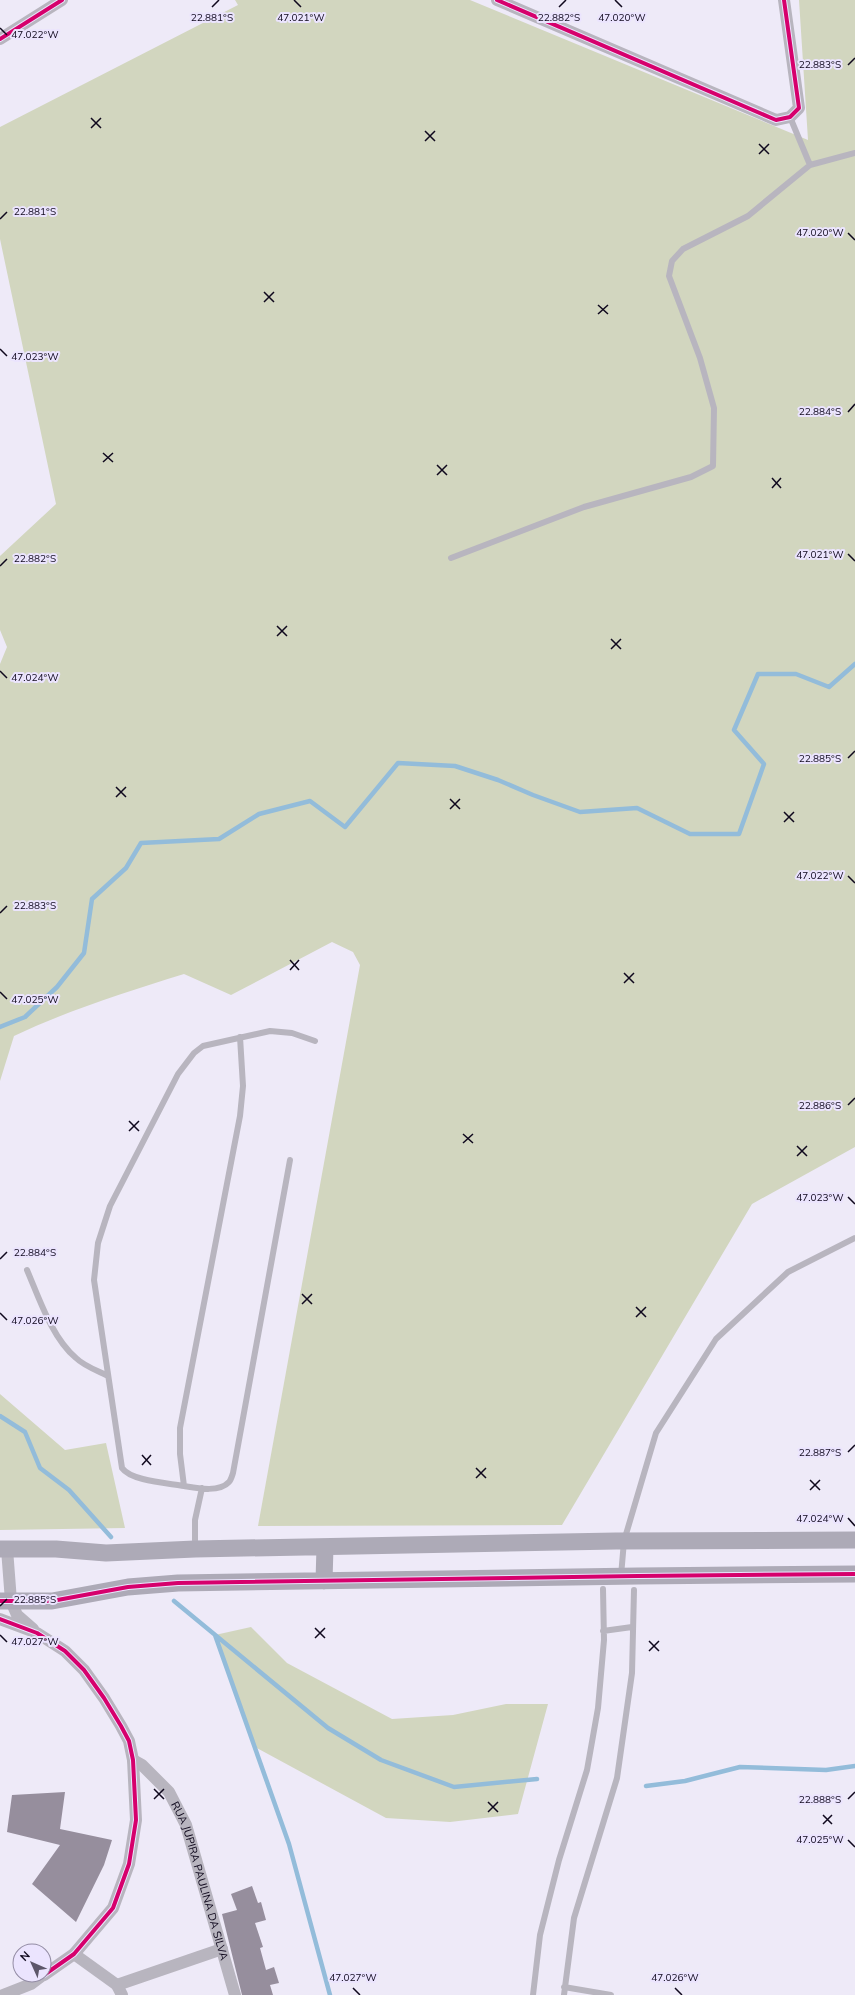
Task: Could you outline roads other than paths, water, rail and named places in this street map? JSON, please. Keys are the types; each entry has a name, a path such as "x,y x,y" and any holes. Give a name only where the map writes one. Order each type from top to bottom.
{"street":[{"path":"0,39 62,0"},
{"path":"497,0 776,120 790,117 799,108 784,0"},
{"path":"52,1969 74,1954 113,1908 129,1864 136,1820 133,1760 129,1741 92,1681 65,1651 37,1633 17,1615 5,1601 3,1549 56,1549 106,1553 195,1549 855,1540"},
{"path":"324,1581 325,1547"},
{"path":"5,1601 52,1601 128,1587 178,1583 855,1574"},
{"path":"0,1619 37,1633"},
{"name":"RUA JUPIRA PAULINA DA SILVA","path":"133,1760 142,1765 170,1792 186,1825 235,1995"},
{"path":"74,1954 120,1990 222,1949"},
{"path":"4,1995 32,1983"}],"lane":[{"path":"790,117 810,165"},
{"path":"451,558 584,507 691,477 713,466 714,408 700,358 669,276 672,261 683,250 748,216 810,165 855,153"},
{"path":"290,1160 233,1473 229,1482 220,1487 202,1488 135,1477 126,1474 122,1468 94,1280 98,1243 110,1206 178,1074 194,1053 203,1046 270,1031 292,1033 315,1040"},
{"path":"184,1486 180,1454 180,1428 240,1116 242,1086 240,1037"},
{"path":"620,1576 624,1542 656,1433 716,1339 788,1272 855,1238"},
{"path":"27,1270 43,1308 64,1346 77,1359 108,1376"},
{"path":"195,1549 195,1520 202,1488"},
{"path":"533,1995 540,1935 559,1860 586,1770 598,1708 603,1631 603,1589"},
{"path":"564,1995 574,1918 617,1778 632,1673 634,1590"},
{"path":"603,1631 632,1627"},
{"path":"564,1987 611,1995"}],"waterway":[{"path":"0,1027 25,1017 57,987 84,953 92,899 126,868 141,843 219,839 259,814 310,801 345,827 398,763 455,766 498,780 533,795 580,812 637,808 690,834 739,834 764,764 734,730 758,674 796,674 829,687 855,664"},
{"path":"0,1416 25,1432 40,1468 69,1490 111,1537"},
{"path":"174,1601 328,1728 381,1760 454,1787 537,1779"},
{"path":"215,1635 289,1844 330,1995"},
{"path":"646,1786 685,1781 740,1767 826,1770 855,1766"}]}
